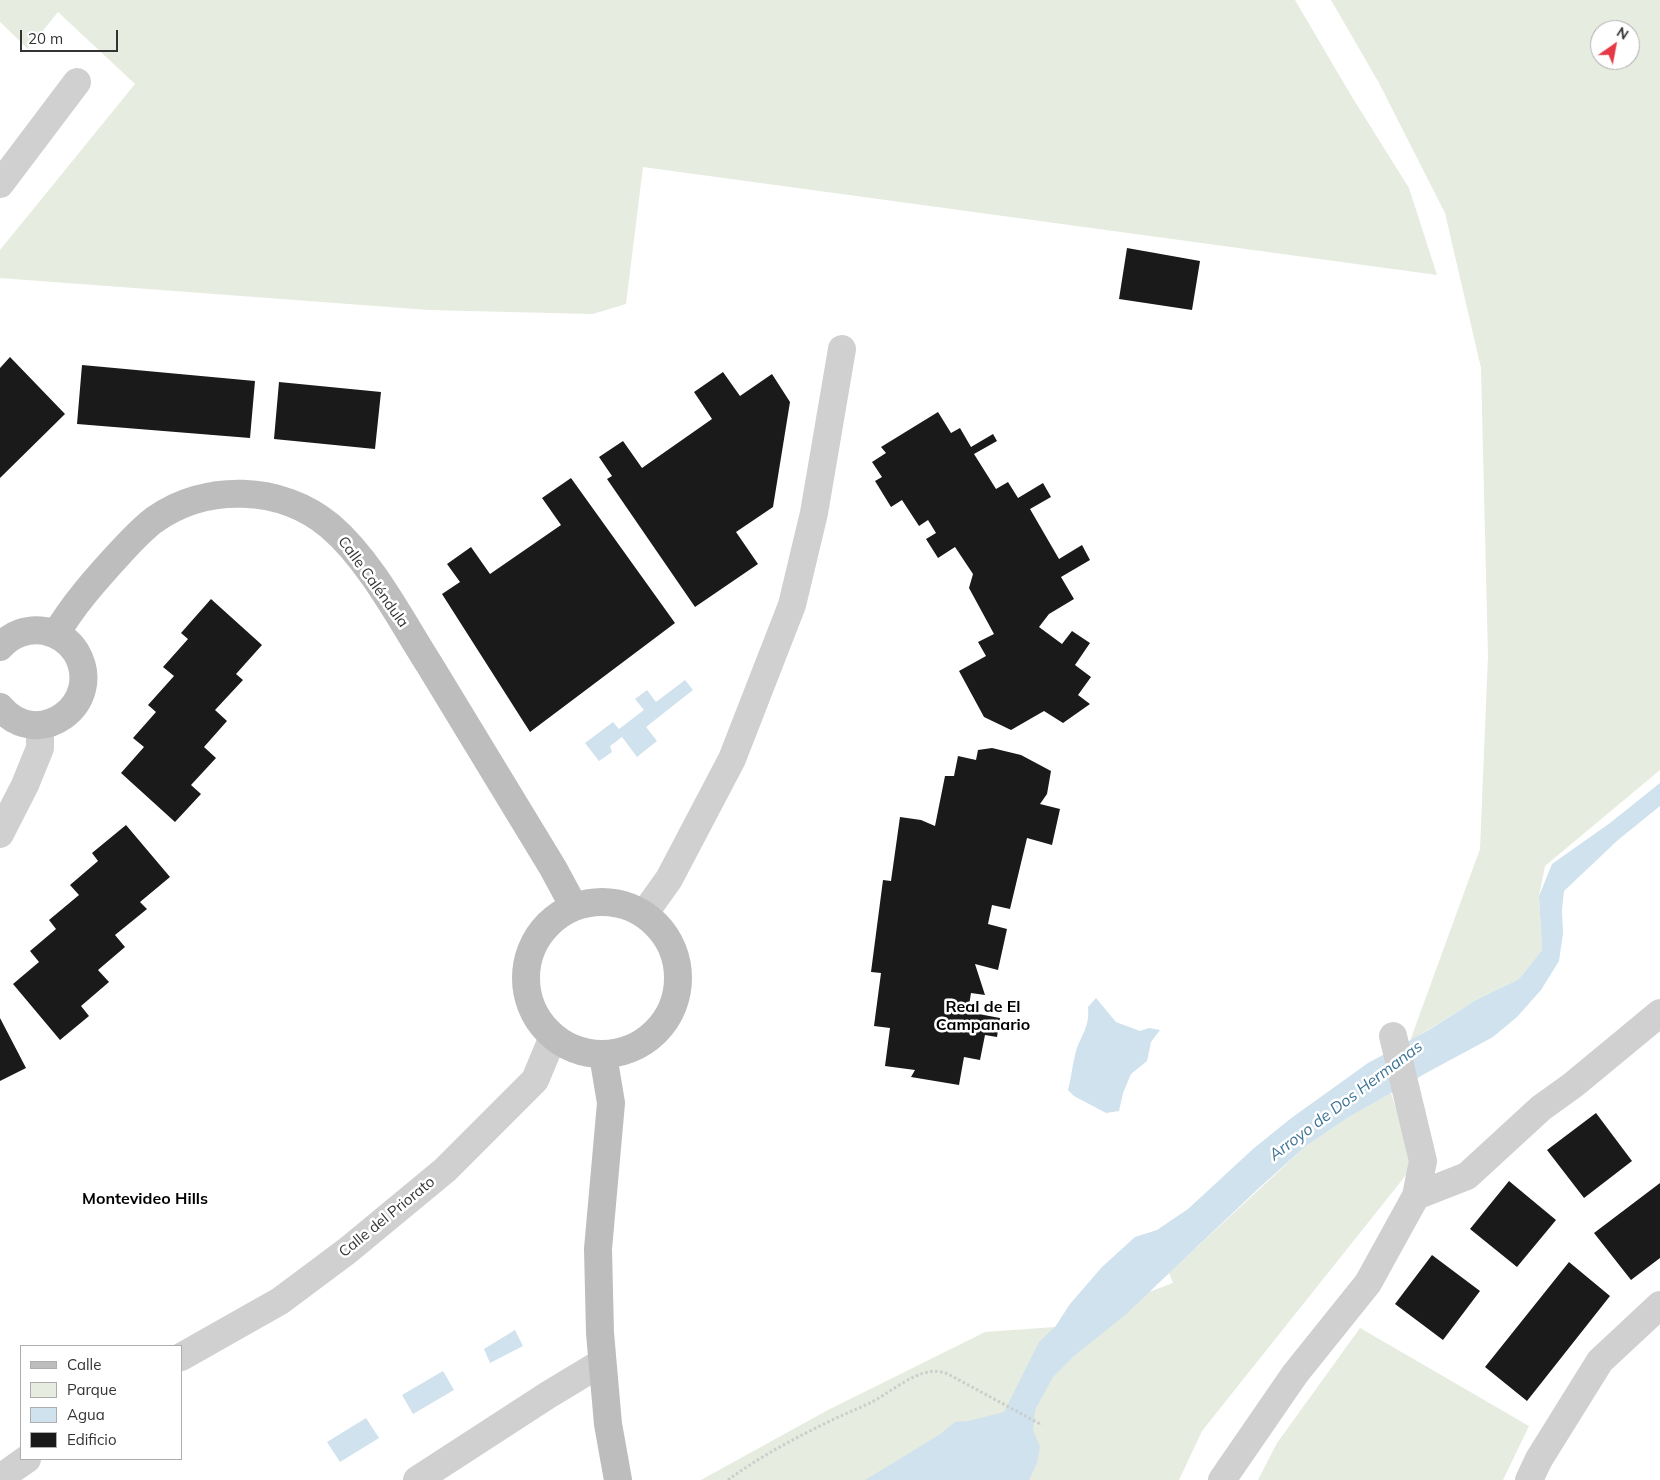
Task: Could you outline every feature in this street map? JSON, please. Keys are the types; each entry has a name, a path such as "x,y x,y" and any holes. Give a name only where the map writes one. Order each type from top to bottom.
{"street":[{"path":"0,184 77,82"},
{"path":"644,914 669,879 732,759 792,605 814,513 842,349"},
{"name":"Calle Caléndula","path":"56,634 67,616 100,574 126,546 154,520 175,508 203,498 228,493 262,494 310,511 344,539 388,597 553,868 574,907"},
{"path":"0,648 11,638 28,631 38,630 56,634 74,648 83,669 83,686 77,702 70,710 52,723 40,725 22,723 8,716 0,708"},
{"path":"0,834 25,785 40,748 40,725"},
{"path":"591,902 610,902 628,906 644,914 659,927 671,943 677,961 679,981 676,1000 668,1018 656,1033 640,1045 622,1052 603,1055 585,1053 568,1047 553,1037 541,1025 532,1009 527,993 526,975 528,958 535,942 545,927 558,915 574,907 591,902"},
{"path":"1416,1196 1467,1176 1541,1108 1573,1085 1660,1013"},
{"path":"1222,1480 1295,1374 1368,1283 1416,1196 1424,1161 1393,1036"},
{"name":"Calle del Priorato","path":"182,1356 280,1301 347,1251 445,1170 535,1080 553,1037"},
{"path":"603,1055 611,1103 598,1249 601,1363 608,1424 618,1480"},
{"path":"1529,1480 1539,1459 1600,1361 1660,1305"},
{"path":"417,1480 601,1363"},
{"path":"0,1478 26,1460"}],"path":[{"path":"728,1480 748,1464 829,1421 871,1402 919,1375 929,1372 938,1371 948,1374 1042,1425"}],"green space":[{"path":"0,0 1295,0 1352,97 1409,188 1437,275 643,167 626,304 593,314 429,310 0,278 0,250 135,84 58,12 28,49 0,22"},
{"path":"1331,0 1660,0 1660,770 1545,866 1539,896 1542,950 1519,979 1476,1000 1410,1041 1480,849 1488,656 1481,368 1445,213 1379,83"},
{"path":"1391,1093 1414,1165 1202,1431 1179,1480 701,1480 828,1410 985,1332 1055,1327 1173,1283 1169,1273 1306,1146 1349,1117"},
{"path":"1360,1328 1529,1426 1503,1480 1258,1480 1277,1443"}],"water":[{"path":"685,680 693,690 646,727 657,741 637,757 622,737 610,746 612,752 599,761 585,743 613,722 619,729 644,710 635,699 647,690 656,702"},
{"name":"Arroyo de Dos Hermanas","path":"1660,783 1660,806 1618,840 1564,891 1562,910 1563,934 1559,961 1541,990 1517,1017 1493,1037 1349,1117 1306,1146 1124,1316 1075,1355 1053,1377 1035,1410 1033,1430 1040,1447 1037,1463 1029,1480 865,1480 939,1435 955,1422 968,1421 1004,1412 1039,1342 1055,1327 1070,1304 1102,1267 1135,1237 1157,1230 1188,1209 1253,1149 1290,1119 1368,1063 1427,1031 1476,1000 1519,979 1542,950 1539,896 1552,864 1610,823"},
{"path":"1096,998 1116,1022 1140,1031 1149,1028 1160,1030 1151,1042 1147,1061 1131,1074 1123,1093 1119,1111 1106,1113 1074,1096 1068,1090 1077,1048 1088,1021 1088,1007"},
{"path":"515,1330 523,1346 490,1363 484,1349"},
{"path":"443,1371 454,1390 413,1414 402,1395"},
{"path":"366,1418 379,1438 340,1462 327,1442"}],"building":[{"path":"1127,248 1200,261 1192,310 1119,299"},
{"path":"10,357 65,414 0,478 0,368"},
{"path":"82,365 255,381 250,438 77,424"},
{"path":"723,372 740,396 772,374 790,402 773,507 736,532 758,564 695,607 607,479 612,476 599,457 623,441 642,468 712,419 694,392"},
{"path":"279,382 381,392 375,449 274,439"},
{"path":"938,412 951,433 960,428 971,447 993,434 997,441 974,454 996,489 1008,482 1018,498 1043,483 1051,497 1030,509 1059,559 1082,545 1090,560 1061,577 1074,599 1049,614 1039,627 1062,644 1072,631 1090,643 1075,665 1091,677 1078,695 1090,704 1063,723 1044,711 1011,730 984,717 959,671 986,656 978,642 994,634 969,588 973,574 955,547 938,558 926,539 936,533 928,520 919,526 902,500 891,507 875,481 882,477 872,462 886,453 881,447"},
{"path":"571,478 675,623 530,732 442,594 460,582 447,564 471,547 490,574 561,525 542,498"},
{"path":"211,599 262,645 236,674 243,680 215,710 227,721 204,747 216,758 191,785 201,794 175,822 121,773 144,747 133,738 156,712 148,705 174,676 163,667 188,639 181,633"},
{"path":"992,748 1021,755 1051,771 1047,794 1040,804 1060,809 1052,845 1027,838 1010,909 992,905 988,924 1007,929 998,970 975,964 985,995 971,993 968,1012 1000,1018 997,1037 985,1035 980,1060 964,1057 959,1085 911,1077 915,1070 885,1066 890,1028 874,1026 881,973 871,972 883,880 891,881 900,817 921,820 935,826 945,776 954,776 958,756 976,760 978,750"},
{"path":"126,825 170,877 140,902 147,909 115,935 125,947 98,970 109,982 81,1006 89,1016 60,1040 13,984 39,962 30,951 56,929 49,920 79,895 70,885 98,861 92,853"},
{"path":"0,1018 26,1068 0,1081"},
{"path":"1596,1113 1632,1161 1584,1198 1547,1150"},
{"path":"1509,1181 1556,1220 1517,1267 1470,1229"},
{"path":"1660,1183 1660,1258 1631,1280 1594,1233"},
{"path":"1432,1255 1480,1291 1443,1340 1395,1304"},
{"path":"1569,1262 1610,1296 1527,1401 1485,1367"}],"district":[{"name":"Real de El Campanario","path":"983,1016"},
{"name":"Montevideo Hills","path":"145,1199"}]}
